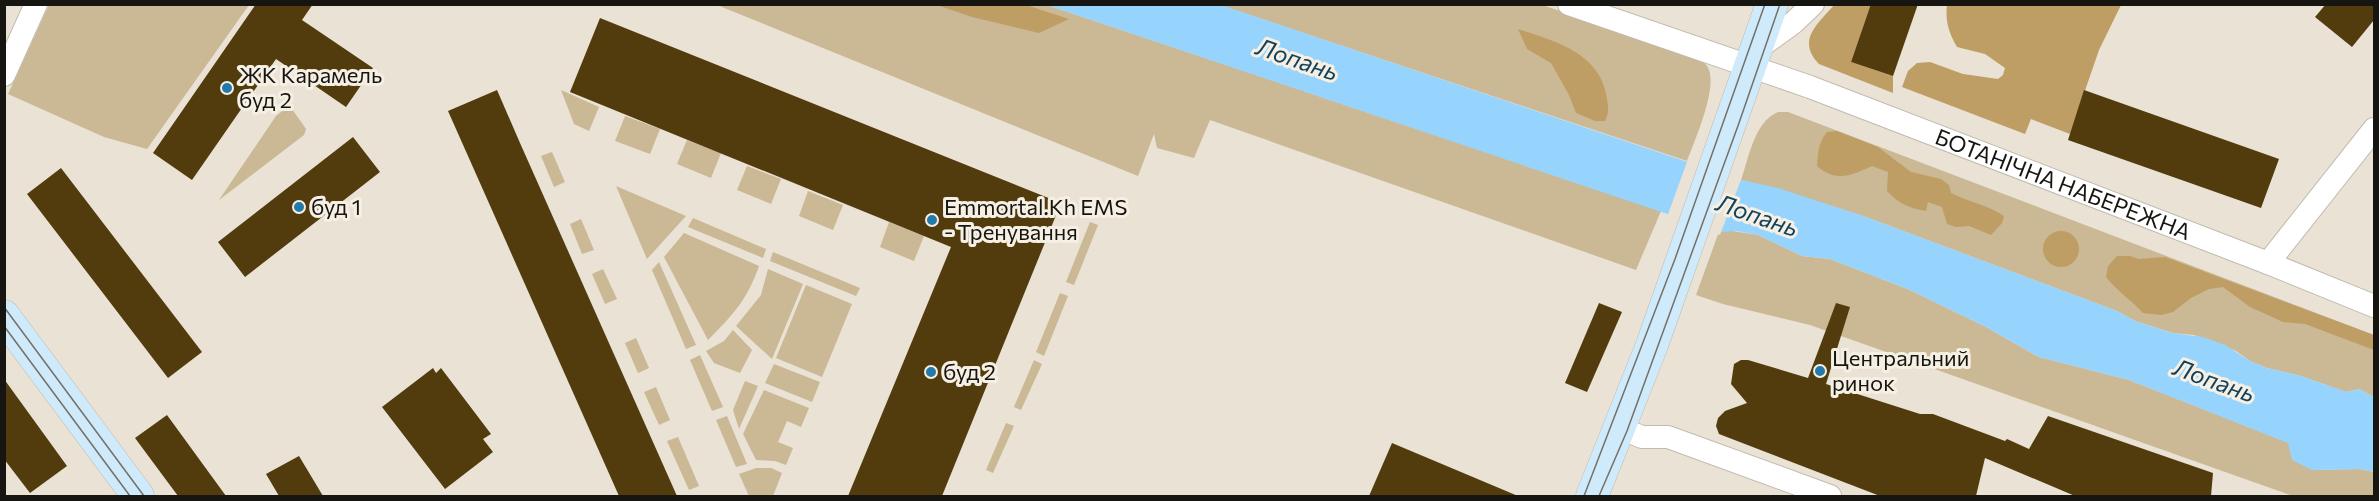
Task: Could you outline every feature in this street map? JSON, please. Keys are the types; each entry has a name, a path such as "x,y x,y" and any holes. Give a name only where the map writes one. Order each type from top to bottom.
{"street":[{"path":"4,75 36,4"},
{"name":"БОТАНІЧНА НАБЕРЕЖНА","path":"1569,4 1754,58 1810,87 2374,306"},
{"path":"1592,496 1620,428 1682,261 1772,4"},
{"path":"1754,58 1814,4"},
{"path":"2268,263 2374,129"},
{"path":"4,316 138,496"},
{"path":"1620,428 1642,437 1668,438 1830,496"}],"shaded area":[{"path":"49,4 249,5 147,149 104,137 8,94"},
{"path":"717,5 1047,5 1661,211 1636,270 1210,120 1194,158 1157,148 1154,134 1138,176"},
{"path":"937,5 1026,5 1069,19 1039,33 972,17"},
{"path":"1220,5 1542,5 1698,58 1707,66 1710,74 1708,99 1687,161"},
{"path":"1834,5 1871,5 1851,62 1893,76 1893,93 1819,64 1812,55 1809,40 1812,33"},
{"path":"1947,5 2121,5 2099,50 2070,134 2031,119 2025,134 1902,87 1908,71 1917,63 1930,62 1963,74 1998,79 2003,75 2005,68 1985,54 1957,47 1948,27"},
{"path":"1518,29 1572,50 1594,68 1602,80 1606,94 1608,111 1605,121 1595,121 1576,113 1551,63 1527,49"},
{"path":"561,90 599,107 589,131 574,124"},
{"path":"286,108 292,109 306,129 304,135 219,200 276,116"},
{"path":"1778,112 1788,112 2374,335 2374,397 2359,389 2346,392 2301,376 2267,368 2250,361 2236,351 2194,335 2173,333 2135,321 2117,311 1863,216 1778,189 1741,180 1758,132 1770,117"},
{"path":"625,116 660,129 650,154 615,141"},
{"path":"1837,131 1878,147 1911,172 1941,179 1949,185 1951,193 2004,216 2002,223 1991,235 1969,226 1956,227 1947,224 1942,207 1928,202 1926,211 1909,207 1896,199 1887,191 1888,172 1872,166 1844,176 1824,171 1817,166 1820,144 1827,132"},
{"path":"687,140 721,153 711,178 677,164"},
{"path":"552,152 565,182 554,187 541,156"},
{"path":"747,166 781,179 771,204 737,190"},
{"path":"616,186 686,216 647,259"},
{"path":"808,191 843,205 833,230 799,216"},
{"path":"693,218 766,249 763,258 688,227"},
{"path":"581,219 594,250 582,254 570,224"},
{"path":"889,222 924,236 914,261 880,247"},
{"path":"1090,222 1098,225 1074,285 1066,282"},
{"path":"1720,229 1758,235 1802,256 1830,259 1910,290 1986,327 2039,357 2129,380 2289,443 2312,470 2360,469 2374,472 2374,496 2293,496 1810,325 1723,304 1696,295"},
{"path":"2061,231 2074,236 2079,249 2074,262 2061,267 2048,262 2043,249 2048,236"},
{"path":"684,233 759,266 738,306 708,340 664,257"},
{"path":"773,252 860,288 856,296 770,261"},
{"path":"2117,256 2139,259 2165,257 2374,335 2374,350 2305,324 2283,322 2250,307 2223,287 2209,289 2191,298 2173,312 2161,315 2143,313 2106,277 2108,266"},
{"path":"659,262 696,345 686,349 652,270"},
{"path":"603,269 617,299 605,304 592,274"},
{"path":"768,269 803,284 772,359 736,326 761,295"},
{"path":"806,285 852,304 822,377 776,358"},
{"path":"1060,293 1068,296 1044,356 1036,352"},
{"path":"733,330 752,350 740,373 714,363 706,351 724,341"},
{"path":"636,338 649,368 638,373 625,343"},
{"path":"700,355 723,407 712,411 690,360"},
{"path":"1034,360 1042,364 1021,410 1014,407"},
{"path":"774,364 820,382 812,402 765,383"},
{"path":"745,381 758,386 739,429 733,410"},
{"path":"656,387 670,420 659,425 644,392"},
{"path":"764,390 809,408 801,427 787,421 778,442 793,448 786,465 775,461 756,460 743,434"},
{"path":"727,416 747,464 736,467 716,420"},
{"path":"1006,423 1014,426 993,473 986,470"},
{"path":"678,437 699,486 689,490 667,441"},
{"path":"756,468 771,468 782,473 773,496 749,496 739,474"}],"water":[{"name":"Лопань","path":"1047,5 1221,5 1741,180 1778,188 1863,216 2117,311 2135,321 2172,333 2203,337 2225,345 2250,361 2267,368 2301,376 2346,392 2359,389 2374,397 2374,472 2360,469 2312,470 2292,460 2288,443 2129,380 2039,357 1986,327 1910,290 1830,259 1802,256 1758,235 1737,231 1721,232"}],"pier":[{"path":"1688,159 1742,177 1720,235 1667,217"}],"building":[{"name":"ЖК Карамель буд 2","path":"256,4 313,4 302,20 373,68 346,107 276,59 192,180 153,153"},
{"path":"1871,4 1918,4 1893,76 1851,62"},
{"path":"2326,4 2374,4 2374,20 2352,47 2315,17"},
{"name":"буд 2","path":"600,18 1061,203 942,496 848,496 951,247 570,92"},
{"path":"497,90 677,496 619,496 448,111"},
{"path":"2084,90 2279,159 2261,208 2068,140"},
{"name":"буд 1","path":"353,137 380,172 245,277 218,242"},
{"path":"61,168 202,352 168,378 27,194"},
{"path":"1599,303 1622,312 1587,392 1565,383"},
{"path":"1836,303 1850,307 1826,384 1920,414 1933,414 2005,441 2007,439 2029,449 2048,416 2213,473 2211,496 2075,496 1985,458 1976,496 1880,496 1719,434 1716,426 1718,418 1725,411 1747,403 1731,384 1734,364 1741,360 1748,360 1808,378"},
{"path":"433,368 436,373 441,368 491,434 483,439 493,452 445,489 382,407"},
{"path":"4,379 67,466 30,493 4,459"},
{"path":"167,415 226,496 178,496 135,438"},
{"path":"1392,443 1518,496 1369,496"},
{"path":"299,456 323,496 279,496 266,474"}],"tram line":[{"path":"1584,496 1675,259 1765,4"},
{"path":"1599,496 1627,431 1780,4"},
{"path":"4,307 144,496"},
{"path":"4,326 130,496"}],"place":[{"name":"ЖК Карамель буд 2","path":"227,88"},
{"name":"буд 1","path":"299,207"},
{"name":"Emmortal.Kh EMS - Тренування","path":"932,220"},
{"name":"Центральний ринок","path":"1820,371"},
{"name":"буд 2","path":"931,372"}]}
